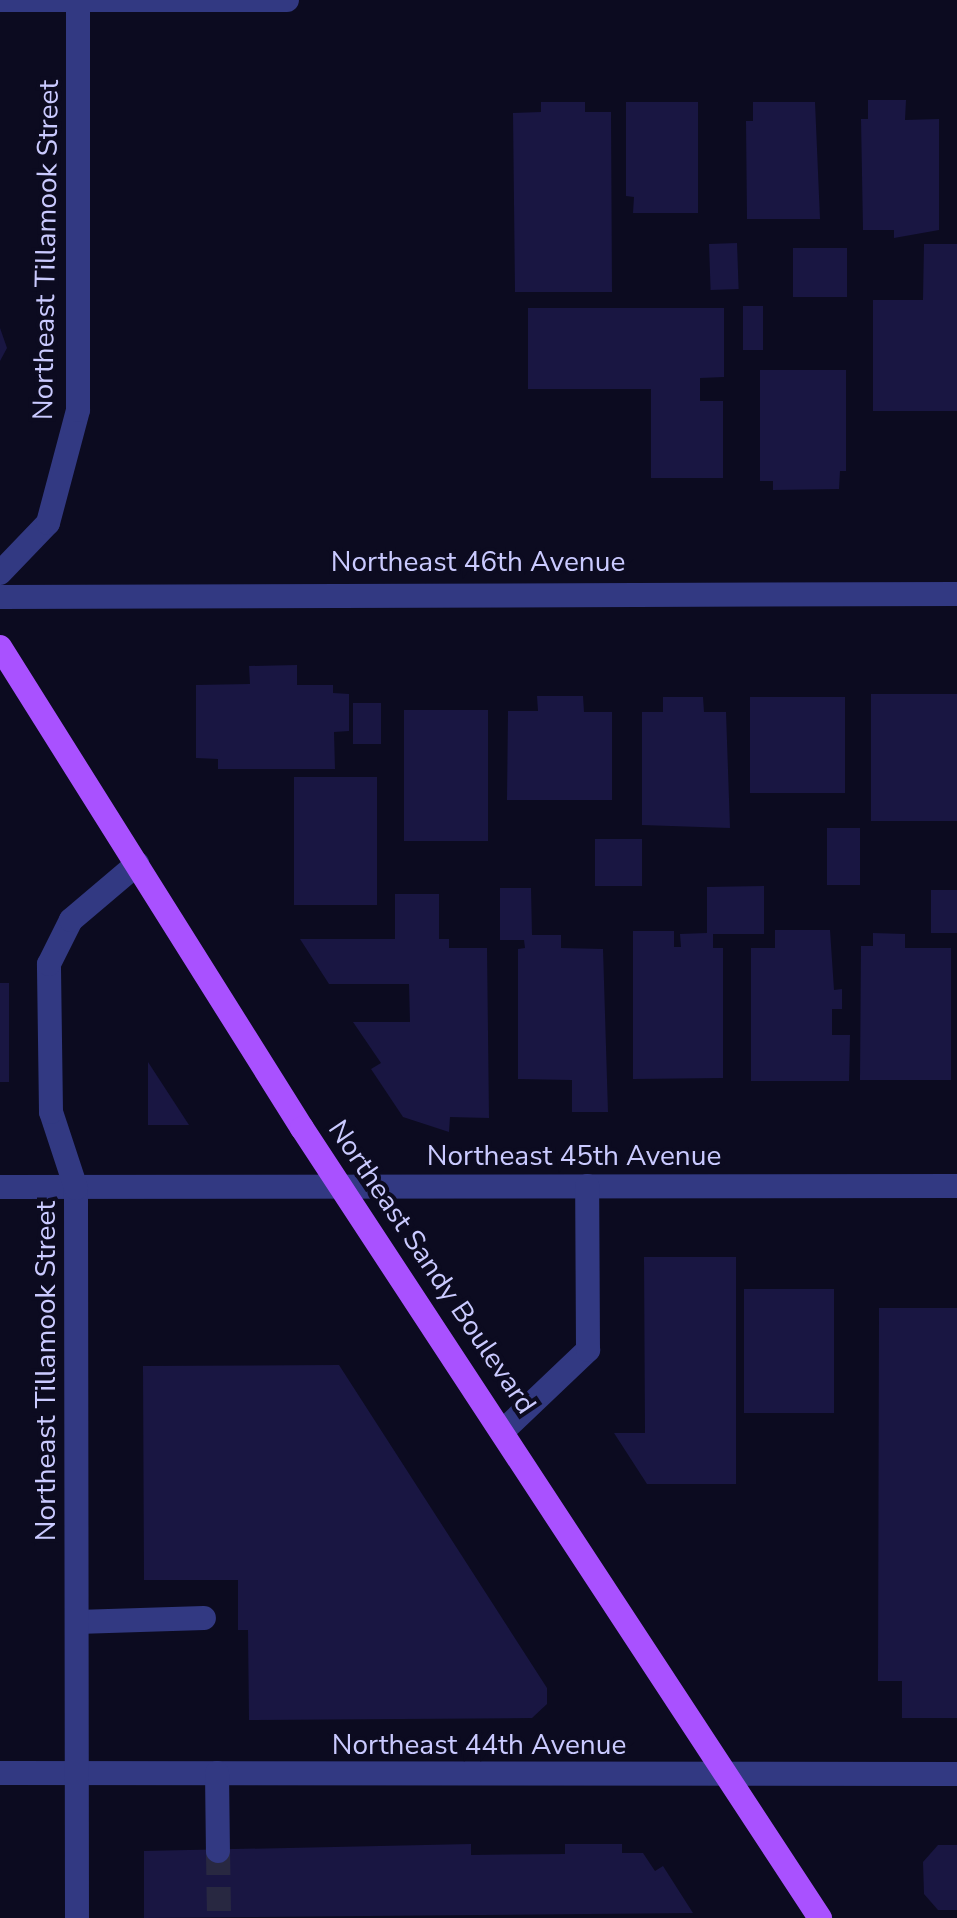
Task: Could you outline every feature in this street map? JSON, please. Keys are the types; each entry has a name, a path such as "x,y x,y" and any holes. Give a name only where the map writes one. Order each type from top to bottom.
{"main road":[{"name":"Northeast Sandy Boulevard","path":"0,647 342,1187 505,1429 820,1918"}],"street":[{"path":"0,0 287,0"},
{"name":"Northeast Tillamook Street","path":"0,573 48,523 78,410 78,1"},
{"name":"Northeast 46th Avenue","path":"0,597 957,594"},
{"name":"Northeast Tillamook Street","path":"77,1918 76,1188 51,1112 49,964 71,920 137,864"},
{"path":"505,1429 588,1350 587,1186"},
{"name":"Northeast 45th Avenue","path":"0,1187 957,1186"},
{"path":"77,1622 204,1618"},
{"name":"Northeast 44th Avenue","path":"0,1773 957,1774"},
{"path":"217,1773 218,1851"}],"building":[{"path":"868,100 906,100 905,120 939,119 939,230 894,238 894,230 863,230 861,119 868,119"},
{"path":"541,102 585,102 585,112 611,112 612,292 515,292 513,113 541,112"},
{"path":"626,102 698,102 698,213 633,213 634,197 626,196"},
{"path":"753,102 815,102 820,219 747,219 746,121 753,121"},
{"path":"737,243 739,289 711,290 709,244"},
{"path":"924,244 957,244 957,411 873,411 873,300 923,300"},
{"path":"793,248 847,248 847,297 793,297"},
{"path":"743,306 763,306 763,350 743,350"},
{"path":"528,308 724,308 724,377 700,378 700,401 723,401 723,478 651,478 651,389 528,389"},
{"path":"0,328 7,348 0,361"},
{"path":"760,370 846,370 846,471 840,471 839,489 773,490 773,481 760,481"},
{"path":"297,665 297,685 333,685 333,693 349,694 349,731 334,732 335,769 218,769 218,759 196,758 196,685 250,684 249,666"},
{"path":"871,694 957,694 957,821 871,821"},
{"path":"537,696 583,696 584,712 612,712 612,800 507,800 508,711 538,711"},
{"path":"663,697 703,697 704,712 726,712 730,828 642,825 642,712 663,712"},
{"path":"750,697 845,697 845,793 750,793"},
{"path":"353,703 381,703 381,744 353,744"},
{"path":"404,710 488,710 488,841 404,841"},
{"path":"294,777 377,777 377,905 294,905"},
{"path":"827,828 860,828 860,885 827,885"},
{"path":"595,839 642,839 642,886 595,886"},
{"path":"764,886 764,934 713,934 713,948 723,948 723,1078 633,1079 633,931 674,931 674,947 681,947 680,934 707,933 707,887"},
{"path":"500,888 531,888 532,935 561,935 561,948 603,949 608,1112 572,1112 572,1080 518,1079 518,949 525,948 524,940 500,940"},
{"path":"931,890 957,890 957,933 931,933"},
{"path":"395,894 439,894 439,939 449,939 449,948 487,948 489,1118 450,1117 449,1132 403,1117 371,1069 381,1063 353,1022 410,1022 409,984 329,984 300,939 395,939"},
{"path":"775,930 830,930 834,990 842,989 842,1009 832,1009 832,1035 850,1035 849,1081 751,1081 751,948 775,948"},
{"path":"873,933 905,934 905,948 951,948 951,1080 860,1080 861,946 873,946"},
{"path":"0,983 9,983 9,1082 0,1082"},
{"path":"148,1062 189,1125 148,1125"},
{"path":"644,1257 736,1257 736,1484 647,1484 614,1433 645,1433"},
{"path":"744,1289 834,1289 834,1413 744,1413"},
{"path":"879,1308 957,1308 957,1718 902,1718 902,1681 878,1681"},
{"path":"339,1365 547,1688 547,1704 532,1718 249,1720 248,1630 238,1630 238,1580 144,1580 143,1366"},
{"path":"471,1844 471,1855 565,1854 565,1844 622,1844 622,1853 643,1853 655,1871 663,1866 693,1913 144,1918 144,1851"},
{"path":"938,1845 957,1845 957,1910 938,1910 924,1894 923,1862"}],"tunnel":[{"path":"218,1851 219,1918"}]}
